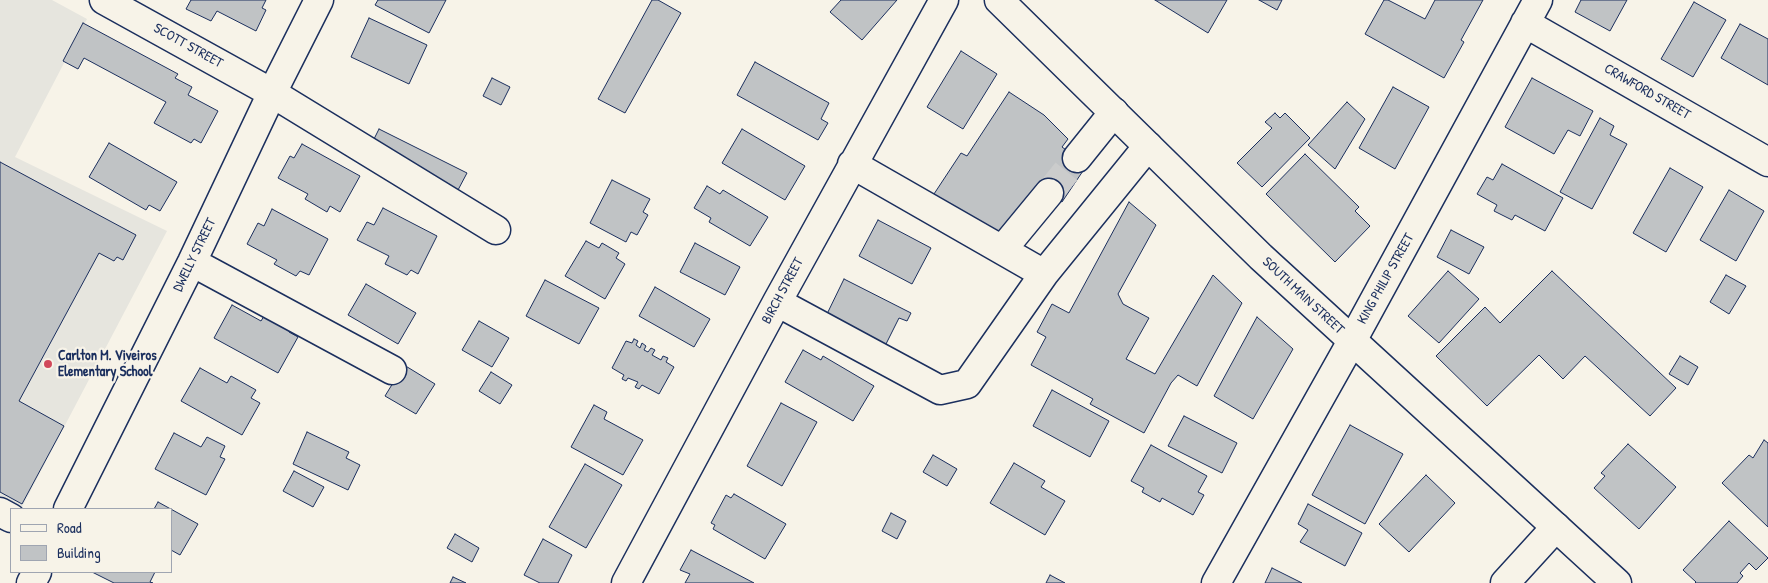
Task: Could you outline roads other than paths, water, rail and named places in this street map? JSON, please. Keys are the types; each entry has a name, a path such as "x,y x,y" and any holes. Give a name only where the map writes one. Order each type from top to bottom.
{"street":[{"name":"SCOTT STREET","path":"104,0 272,93 496,230"},
{"name":"DWELLY STREET","path":"69,508 192,262 272,93 319,0"},
{"name":"BIRCH STREET","path":"626,583 852,164 944,0"},
{"name":"SOUTH MAIN STREET","path":"1008,4 1261,257 1617,583"},
{"name":"CRAWFORD STREET","path":"1532,12 1768,162"},
{"name":"KING PHILIP STREET","path":"1216,583 1352,341 1532,12"},
{"path":"1077,158 1114,112"},
{"path":"777,302 940,390 967,384 1044,274 1148,146"},
{"path":"852,164 1044,274"},
{"path":"1002,250 1049,193"},
{"path":"192,262 392,370"},
{"path":"1505,583 1556,527"}],"tunnel":[{"path":"1049,193 1077,158"}],"place":[{"name":"Carlton M. Viveiros Elementary School","path":"48,364"}]}
